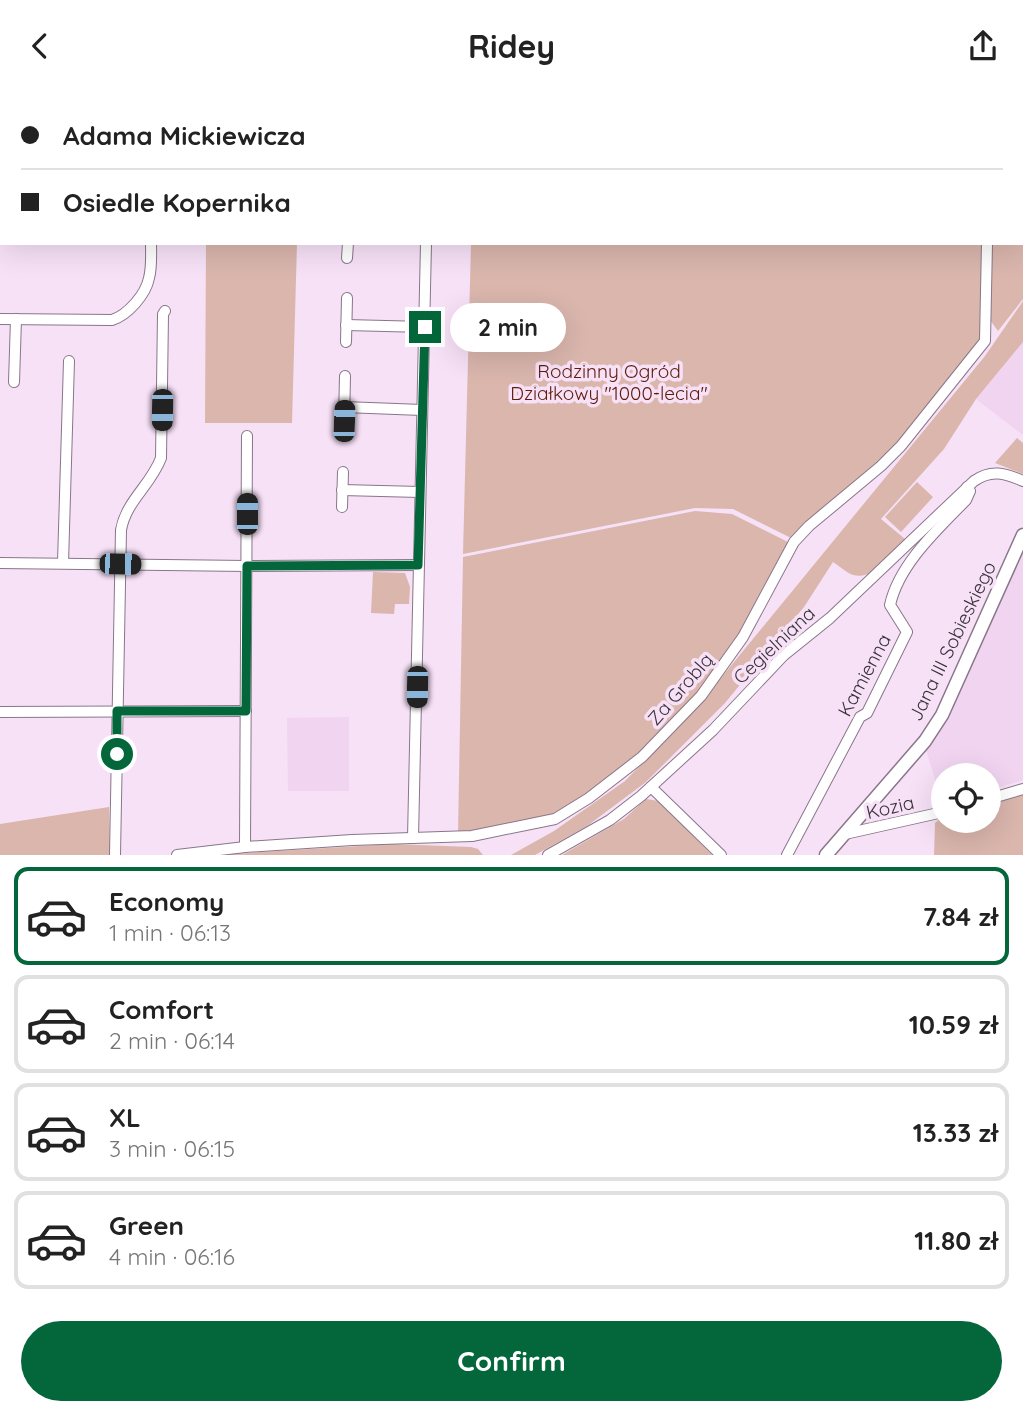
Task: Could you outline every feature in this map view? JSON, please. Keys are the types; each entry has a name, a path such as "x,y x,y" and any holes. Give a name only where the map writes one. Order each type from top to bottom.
{"street":[{"path":"0,319 120,318 146,287 150,276 151,245"},
{"path":"347,258 348,245"},
{"path":"413,838 426,245"},
{"name":"Za Groblą","path":"177,855 245,847 472,836 555,819 589,798 634,763 677,723 733,654 794,542 901,446 985,341 987,245"},
{"path":"345,342 347,298"},
{"path":"115,855 123,516 156,472 161,458 165,311"},
{"path":"14,382 16,319"},
{"path":"346,325 425,327"},
{"path":"63,563 69,361"},
{"path":"344,421 345,376"},
{"path":"344,407 422,410"},
{"path":"245,847 247,436"},
{"path":"342,472 342,507"},
{"name":"Cegielniana","path":"548,855 610,820 651,787 713,730 784,655 830,618 979,477 989,473 1006,474 1023,481"},
{"name":"Kamienna","path":"787,855 860,717 867,713 907,632 890,605 899,581 924,545 966,500 970,491 967,487"},
{"path":"342,490 420,492"},
{"name":"Jana III Sobieskiego","path":"826,855 925,741 942,715 1023,535"},
{"path":"0,563 418,565"},
{"path":"0,712 246,711"},
{"path":"651,787 721,855"},
{"path":"1001,795 1023,789"},
{"name":"Kozia","path":"845,834 931,815"}],"shaded area":[{"path":"1023,342 1023,435 976,399"},
{"path":"1023,548 1023,780 1001,787 1001,763 931,763 931,766 926,750 945,718"},
{"path":"349,717 349,791 288,791 287,718"}],"green space":[{"path":"206,245 297,245 292,423 205,423"},
{"name":"Rodzinny Ogród Działkowy \"1000-lecia\"","path":"471,245 983,245 980,340 897,444 793,539 733,509 695,508 463,554"},
{"path":"992,245 1023,245 1023,299 998,331 990,320"},
{"path":"1023,301 1023,342 976,399 944,449 881,519 905,539 887,560 872,572 856,576 833,562 804,607 725,703 646,782 587,826 535,855 511,855 554,831 625,781 693,712 985,356"},
{"path":"1017,438 1023,443 1023,474 995,463"},
{"path":"917,482 933,497 901,532 885,517"},
{"path":"695,511 732,514 790,543 741,636 698,695 639,755 587,795 553,816 458,835 463,557"},
{"path":"373,572 405,573 410,587 409,604 395,604 394,614 371,613"},
{"path":"1023,791 1023,855 934,855 935,833 1001,833 1001,798"},
{"path":"646,799 659,801 712,855 562,855 624,819"},
{"path":"109,807 110,855 0,855 0,824"},
{"path":"392,844 471,847 478,849 483,855 215,855"}],"route":[{"path":"117,754 117,711 246,711 247,566 418,565 425,327"}]}
